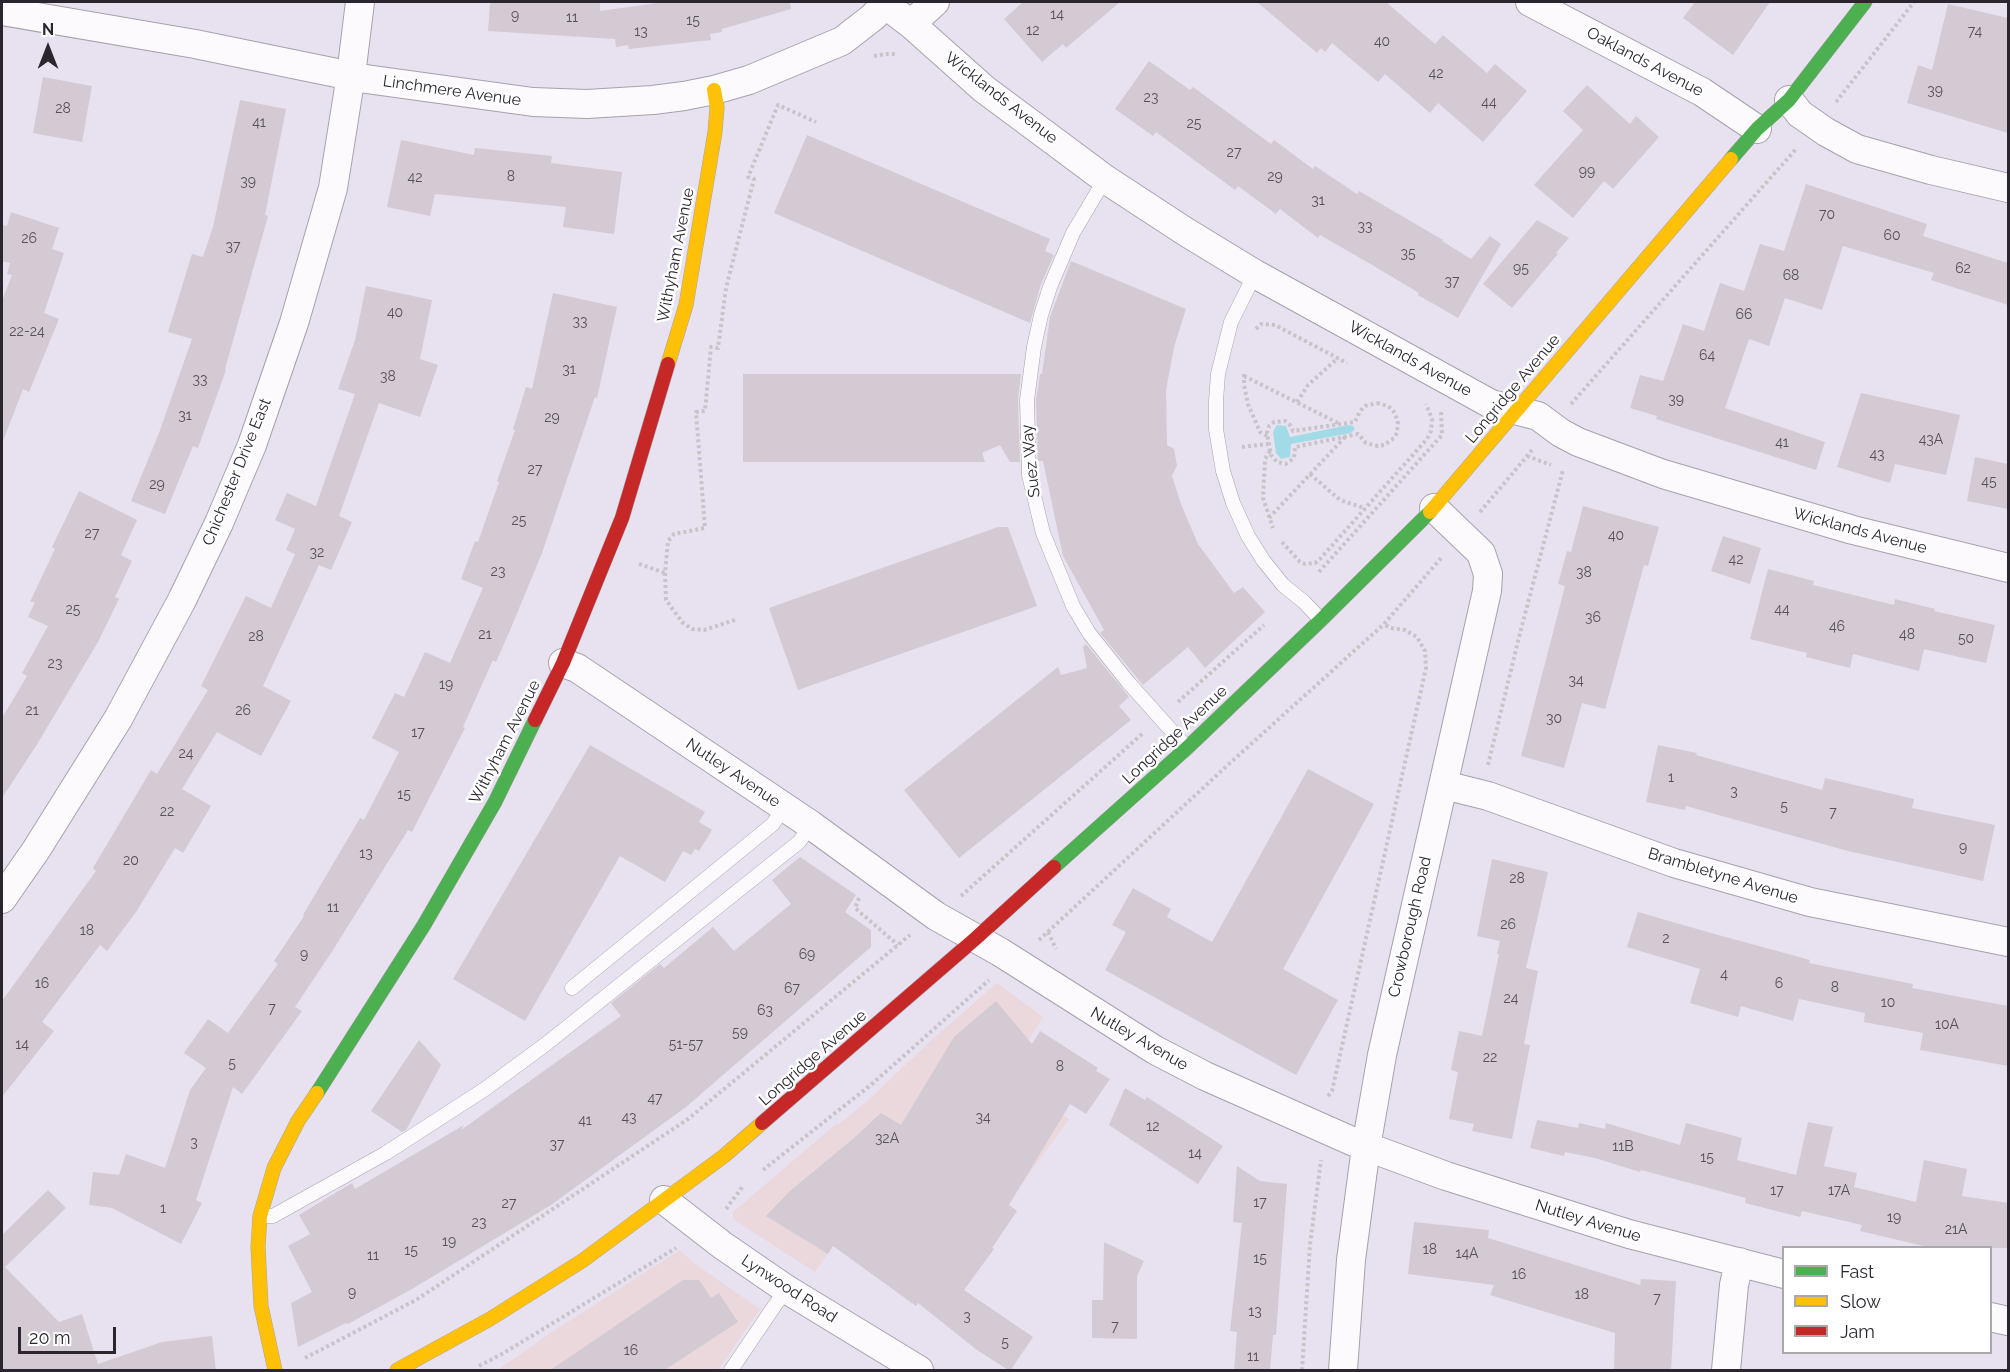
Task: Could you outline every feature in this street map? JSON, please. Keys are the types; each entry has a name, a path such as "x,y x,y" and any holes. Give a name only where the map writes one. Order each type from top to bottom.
{"street":[{"name":"Chichester Drive East","path":"2,899 36,850 118,719 182,600 219,523 252,445 294,323 333,188 360,2"},
{"path":"911,24 935,2"},
{"name":"Oaklands Avenue","path":"1530,2 1693,87 1757,129"},
{"name":"Longridge Avenue","path":"397,1371 573,1267 724,1156 975,939 1187,748 1322,620 1434,508 1757,129 1789,100 1865,2"},
{"name":"Linchmere Avenue","path":"2,11 195,44 351,75 476,95 532,102 576,104 652,100 714,90 783,67 842,41 873,17 884,3"},
{"name":"Wicklands Avenue","path":"884,3 984,89 1105,179 1255,274 1491,404 1538,416 1561,434 1594,450 1664,474 1853,530 2008,568"},
{"name":"Withyham Avenue","path":"275,1371 264,1322 259,1280 258,1231 274,1168 298,1121 424,925 495,802 563,663 622,518 686,304 715,132 717,107 714,90"},
{"path":"1789,100 1808,120 1837,139 1857,148 1930,170 2008,188"},
{"name":"Crowborough Road","path":"1343,1371 1350,1270 1366,1147 1382,1055 1487,591 1488,574 1481,553 1434,508"},
{"name":"Nutley Avenue","path":"563,663 577,668 811,825 936,916 1000,952 1155,1050 1204,1076 1366,1147 1446,1176 1565,1215 1782,1273"},
{"name":"Brambletyne Avenue","path":"1444,785 1488,796 1674,862 1810,902 2008,942"},
{"name":"Lynwood Road","path":"664,1200 722,1245 786,1289 919,1371"},
{"path":"1726,1371 1734,1285 1739,1262"},
{"path":"1992,1317 2008,1321"}],"lane":[{"name":"Suez Way","path":"1105,179 1072,233 1041,315 1027,400 1029,475 1043,533 1073,606 1089,633 1128,682 1187,748"},
{"path":"1255,274 1238,306 1225,340 1218,374 1216,429 1223,471 1248,536 1263,560 1283,585 1322,620"},
{"path":"572,988 773,824 784,807"},
{"path":"260,1216 273,1216 386,1153 485,1089 569,1026 799,842 811,825"},
{"path":"731,1371 786,1289"}],"path":[{"path":"868,58 893,53 901,56"},
{"path":"735,620 704,630 688,628 667,603 664,573 668,541 671,536 705,528 696,412 705,411 711,347 718,348 726,288 754,179 748,177 778,105 816,122"},
{"path":"1254,334 1261,324 1275,325 1348,364"},
{"path":"1297,402 1308,385 1338,358"},
{"path":"1245,364 1244,376 1248,404 1260,432 1267,436"},
{"path":"1244,376 1341,424"},
{"path":"1279,539 1300,562 1310,565 1315,563 1427,439 1431,431 1431,414 1424,402 1419,400"},
{"path":"1377,403 1393,410 1398,421 1397,433 1384,445 1366,443 1358,434 1296,447 1294,458 1286,464 1277,462 1270,451 1267,436 1270,425 1278,421 1289,424 1293,431 1355,422 1365,406 1377,403"},
{"path":"304,1359 416,1300 688,1119 936,916 1297,596 1442,435 1443,416 1440,408"},
{"path":"1269,518 1345,437"},
{"path":"1270,451 1265,459 1263,498 1276,534"},
{"path":"1488,768 1519,638 1564,469"},
{"path":"1310,474 1340,500 1365,508"},
{"path":"634,563 664,573"},
{"path":"1302,1371 1310,1245 1321,1158 1334,1109 1324,1098 1332,1091 1426,668 1425,651 1417,638 1405,630 1390,628 1384,624"},
{"path":"1048,932 1057,953"}],"shaded area":[{"path":"997,983 1043,1017 1016,1061 1012,1085 1069,1119 1014,1195 859,1209 815,1272 733,1218 733,1212 836,1124 838,1125 865,1103"},
{"path":"680,1250 692,1262 760,1309 718,1370 498,1370 552,1332"}],"water":[{"path":"1277,425 1286,426 1290,437 1349,425 1355,429 1351,433 1291,444 1290,457 1281,459 1276,453 1273,432"}],"building":[{"path":"490,2 600,2 600,11 665,2 790,2 791,9 722,29 722,32 710,34 711,40 629,49 628,45 616,47 615,39 488,31"},
{"path":"1023,2 1120,2 1066,48 1063,44 1042,62 1004,19"},
{"path":"1257,2 1386,2 1435,44 1443,35 1487,73 1495,64 1527,91 1483,142 1438,103 1430,113 1385,74 1378,82 1332,43 1325,52 1321,48 1317,53"},
{"path":"1695,2 1770,2 1733,55 1683,18"},
{"path":"1948,4 2008,18 2008,133 1907,103 1918,65 1932,70"},
{"path":"1149,61 1190,90 1193,87 1271,144 1274,140 1313,169 1315,166 1357,194 1359,191 1471,259 1490,236 1501,244 1458,318 1320,235 1318,238 1280,209 1276,214 1238,186 1235,190 1156,132 1153,136 1115,109"},
{"path":"43,77 92,86 82,142 33,133"},
{"path":"1587,85 1630,124 1636,116 1659,137 1613,189 1604,181 1573,218 1534,185 1583,130 1563,111"},
{"path":"240,100 286,109 265,215 268,216 226,370 198,448 193,446 165,514 131,501 159,433 192,339 168,332 192,254 203,257 213,227"},
{"path":"807,135 1050,239 1045,251 1054,255 1041,284 1030,323 774,213"},
{"path":"401,140 474,155 475,148 552,156 551,163 622,172 614,234 563,227 566,207 435,194 430,216 387,207"},
{"path":"1806,184 1927,224 1923,236 2008,263 2008,305 1931,280 1934,273 1843,246 1822,310 1785,298 1769,346 1749,339 1725,408 1825,442 1816,470 1656,419 1657,416 1630,408 1640,375 1663,381 1683,324 1704,331 1720,283 1744,291 1760,244 1784,251"},
{"path":"11,212 59,228 52,249 64,253 44,313 59,319 29,392 23,389 3,441 2,301 12,275 7,274 10,263 2,261 2,225 7,226"},
{"path":"1537,220 1569,238 1512,308 1483,284"},
{"path":"1071,261 1186,309 1174,347 1166,390 1167,445 1174,449 1177,465 1172,476 1198,544 1234,593 1243,587 1265,612 1205,668 1188,647 1143,685 1100,633 1104,630 1063,556 1043,461 1038,461 1036,400 1040,374 1042,374 1050,317"},
{"path":"366,286 432,300 420,359 438,365 420,417 379,403 339,516 352,522 331,570 319,565 263,686 291,701 261,756 217,732 182,789 211,806 183,853 175,848 136,912 107,951 100,945 42,1022 54,1031 2,1097 2,1001 96,871 93,868 151,770 157,774 208,690 201,686 246,596 271,608 295,554 286,550 295,529 275,520 287,493 316,506 355,394 338,389 355,340"},
{"path":"553,293 617,307 597,398 595,397 542,553 496,662 493,660 463,727 465,728 412,832 408,830 295,1007 302,1011 242,1094 233,1087 196,1200 202,1203 181,1244 112,1208 89,1205 93,1172 119,1175 126,1154 165,1168 190,1090 206,1068 184,1053 208,1019 228,1033 278,964 274,961 304,916 360,818 364,820 399,752 372,738 395,693 404,697 425,652 450,663 483,588 461,579 475,541 478,542 499,482 497,481 515,430 513,429 526,387 532,389"},
{"path":"743,374 1021,374 1018,400 1020,462 1010,462 1000,445 982,453 985,462 743,462"},
{"path":"1861,393 1960,415 1946,475 1895,464 1890,483 1837,467"},
{"path":"1975,457 2008,464 2008,509 1967,501"},
{"path":"79,491 137,520 121,555 132,561 115,597 119,599 98,642 2,798 2,718 27,676 22,673 48,626 28,617 35,602 30,602 55,549 52,547"},
{"path":"1583,506 1659,527 1648,566 1644,565 1605,709 1582,703 1564,768 1521,756 1565,586 1558,584 1567,551 1571,552"},
{"path":"998,527 1008,527 1037,606 798,690 769,608"},
{"path":"1723,536 1761,548 1750,584 1711,571"},
{"path":"1768,569 1814,581 1813,585 1894,605 1895,599 1935,609 1934,611 1995,625 1986,663 1924,649 1919,671 1853,654 1850,668 1806,657 1807,653 1750,639"},
{"path":"1086,644 1129,697 1119,706 1131,720 959,858 904,790 1058,667 1061,675 1087,668 1083,647"},
{"path":"590,745 705,812 699,822 712,830 699,851 695,849 691,855 683,851 665,882 620,856 525,1021 453,979"},
{"path":"1658,745 1697,753 1696,755 1822,790 1825,778 1914,799 1912,808 1995,825 1983,881 1848,851 1686,806 1685,810 1646,802"},
{"path":"1308,769 1374,804 1283,969 1338,1000 1296,1075 1105,970 1126,932 1112,925 1133,888 1171,909 1167,917 1212,942"},
{"path":"800,857 856,895 845,912 871,930 871,947 686,1107 551,1205 412,1289 348,1324 298,1347 291,1303 312,1292 288,1246 310,1234 299,1215 352,1183 355,1189 464,1125 461,1130 621,1016 611,1003 660,964 664,968 713,927 734,951 791,904 772,880"},
{"path":"1492,859 1548,872 1526,968 1538,971 1524,1044 1530,1045 1512,1139 1472,1131 1474,1124 1449,1119 1458,1072 1451,1070 1459,1031 1482,1036 1499,954 1497,954 1500,941 1477,936"},
{"path":"1638,912 1810,960 1809,963 1913,984 1912,988 2008,1006 2008,1066 1920,1050 1923,1033 1864,1022 1865,1013 1799,999 1793,1021 1741,1006 1738,1017 1690,1003 1700,969 1627,947"},
{"path":"996,1001 1032,1044 1040,1031 1098,1068 1096,1071 1110,1079 1086,1114 1070,1104 1009,1205 1017,1211 992,1248 994,1249 964,1290 1033,1337 1010,1371 977,1350 918,1303 916,1306 833,1246 828,1254 766,1216 790,1191 881,1113 901,1125 954,1037"},
{"path":"419,1040 441,1065 406,1130 402,1132 371,1111"},
{"path":"1125,1088 1145,1100 1147,1097 1223,1146 1198,1184 1109,1125"},
{"path":"1537,1120 1578,1128 1579,1123 1605,1129 1606,1123 1680,1145 1686,1123 1742,1138 1737,1160 1796,1175 1808,1122 1833,1127 1824,1166 1857,1173 1854,1187 1916,1202 1924,1160 1967,1169 1962,1196 2008,1203 2008,1248 1924,1246 1860,1231 1862,1225 1802,1211 1800,1217 1745,1203 1746,1198 1641,1170 1640,1172 1595,1158 1565,1152 1564,1156 1530,1148"},
{"path":"1237,1166 1260,1181 1287,1184 1276,1335 1273,1335 1270,1371 1234,1371 1237,1332 1230,1331 1242,1223 1233,1222"},
{"path":"48,1190 66,1208 5,1267 59,1322 82,1314 98,1364 162,1342 212,1336 216,1371 2,1371 2,1235"},
{"path":"1414,1222 1489,1230 1488,1238 1640,1285 1641,1279 1676,1281 1671,1371 1614,1371 1615,1333 1490,1295 1494,1285 1408,1274"},
{"path":"1104,1242 1144,1261 1137,1276 1137,1339 1092,1338 1092,1300 1103,1300"},
{"path":"683,1280 699,1280 711,1298 719,1293 738,1322 663,1371 549,1371"}],"traffic: fast":[{"path":"1731,159 1757,129 1789,100 1865,2"},
{"path":"1054,867 1187,748 1430,512"},
{"path":"317,1093 424,925 495,802 535,720"}],"traffic: slow":[{"path":"668,364 686,305 715,132 717,107 714,90"},
{"path":"1430,512 1731,159"},
{"path":"275,1370 261,1306 258,1247 260,1216 274,1168 298,1121 317,1093"},
{"path":"397,1370 490,1319 582,1261 724,1156 762,1123"}],"traffic: jam":[{"path":"535,720 563,663 622,518 668,364"},
{"path":"762,1123 975,939 1054,867"}]}
